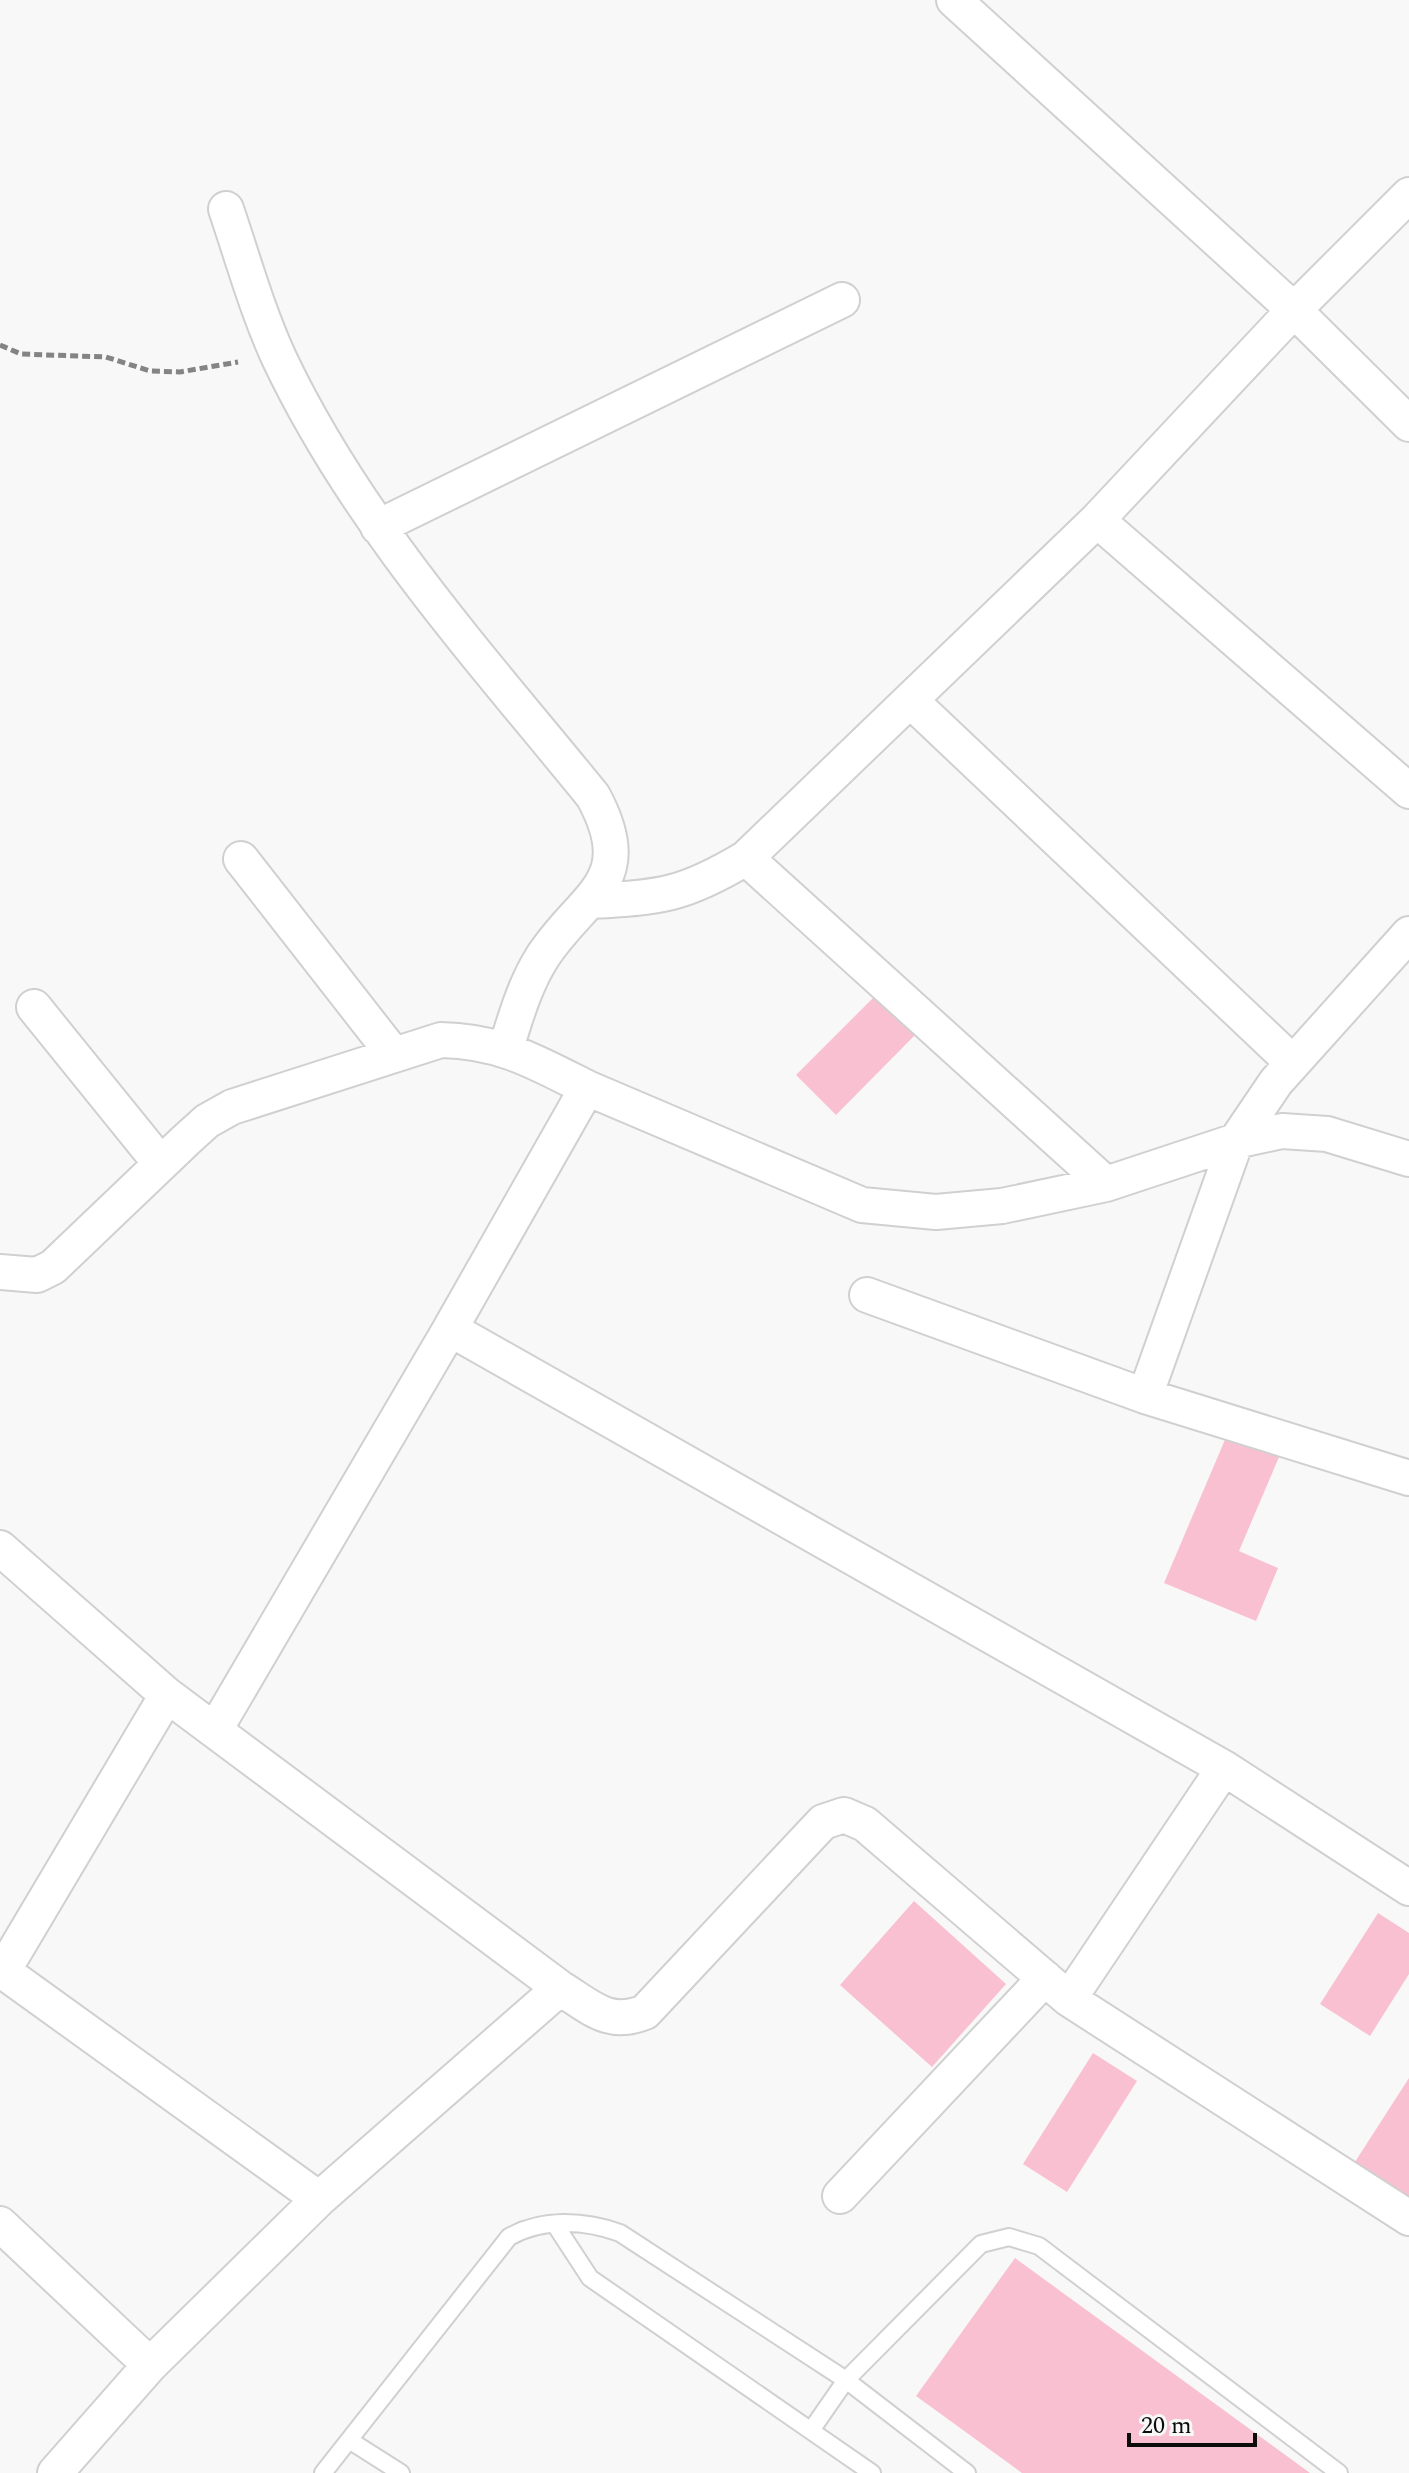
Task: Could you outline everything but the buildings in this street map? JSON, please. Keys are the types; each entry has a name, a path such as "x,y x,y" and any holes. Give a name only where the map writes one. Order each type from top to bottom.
{"street":[{"path":"954,0 1294,310 1409,424"},
{"path":"592,901 655,897 684,891 746,858 1097,520 1294,310 1409,195"},
{"path":"226,209 278,356 308,414 378,527 593,796 605,817 611,845 607,875 592,901 546,951 532,973 506,1048"},
{"path":"378,527 842,300"},
{"path":"1097,520 1409,791"},
{"path":"910,700 1293,1063"},
{"path":"746,858 1106,1184"},
{"path":"241,859 394,1055"},
{"path":"1145,1396 1236,1141 1293,1063 1409,934"},
{"path":"34,1007 161,1164"},
{"path":"0,1272 37,1275 53,1267 207,1121 232,1107 441,1040 475,1041 506,1048 587,1088 862,1205 936,1212 1002,1206 1106,1184 1236,1141 1282,1131 1327,1134 1409,1159"},
{"path":"216,1728 587,1088"},
{"path":"867,1295 1145,1396 1409,1478"},
{"path":"450,1329 1224,1768 1409,1888"},
{"path":"0,1548 167,1695 216,1728 560,1988 606,2016 626,2019 645,2012 823,1822 844,1815 865,1824 1057,1988 1409,2218"},
{"path":"167,1695 1,1970 319,2199"},
{"path":"840,2196 1057,1988 1224,1768"},
{"path":"55,2473 150,2365 319,2199 560,1988"},
{"path":"0,2224 150,2365"}],"lane":[{"path":"323,2473 509,2237 540,2224 556,2226 591,2222 620,2233 846,2380 967,2473"},
{"path":"556,2226 590,2278 872,2473"},
{"path":"812,2429 846,2380 981,2244 1009,2237 1039,2246 1339,2473"},
{"path":"349,2440 401,2473"}],"path":[{"path":"0,345 21,354 106,357 150,371 180,372 278,356"}]}
